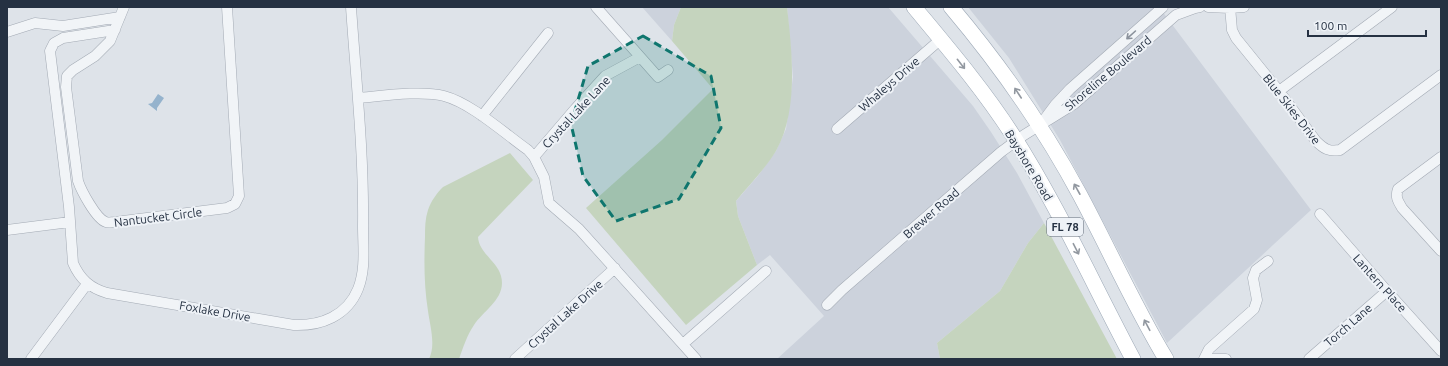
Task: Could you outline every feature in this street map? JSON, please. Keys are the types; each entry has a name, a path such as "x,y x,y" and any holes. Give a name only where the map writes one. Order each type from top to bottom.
{"main road":[{"name":"Bayshore Road","path":"914,7 979,87 1016,141 1065,227 1133,359"},
{"name":"FL 78","path":"952,7 1011,83 1051,144 1079,193 1145,322 1166,359"}],"street":[{"name":"Nantucket Circle","path":"124,7 110,41 95,56 73,70 67,76 66,87 78,180 81,190 98,217 106,222 227,208 235,204 239,196 226,7"},
{"name":"Foxlake Drive","path":"114,30 63,38 54,43 50,51 70,222 73,263 76,271 87,284 96,290 107,293 294,325 315,324 336,316 352,300 358,290 363,268 364,202 351,7"},
{"path":"596,7 658,77 668,70"},
{"name":"Shoreline Boulevard","path":"1039,126 1055,105 1070,89 1163,7"},
{"name":"Shoreline Boulevard","path":"1039,126 1074,104 1176,15 1200,7"},
{"path":"1208,7 1244,7"},
{"path":"1279,91 1392,7"},
{"name":"Blue Skies Drive","path":"1230,8 1232,30 1236,38 1279,91 1316,141 1323,148 1331,151 1340,150 1352,142 1441,75"},
{"path":"7,32 35,23 63,26 120,17"},
{"path":"482,116 548,33"},
{"name":"Whaleys Drive","path":"837,130 942,40"},
{"name":"Crystal Lake Lane","path":"534,157 605,76 640,57"},
{"path":"358,98 425,94 444,96 459,102 482,116 528,150 534,157 544,177 549,203 578,229 615,268 696,359"},
{"name":"Brewer Road","path":"827,305 842,290 1000,152 1039,126"},
{"path":"1441,157 1398,188 1396,194 1402,208 1441,251"},
{"name":"Lantern Place","path":"1320,214 1387,292 1441,351"},
{"path":"7,230 70,222"},
{"path":"1204,359 1209,349 1254,309 1257,300 1253,278 1256,270 1268,261"},
{"name":"Crystal Lake Drive","path":"515,359 615,268"},
{"path":"684,344 766,271"},
{"path":"31,359 87,284"},
{"name":"Torch Lane","path":"1309,359 1387,292"},
{"path":"1212,359 1226,359"}],"highlighted area":[{"path":"643,36 711,76 721,128 679,199 616,221 583,176 571,124 588,66"}],"shaded area":[{"path":"642,7 681,7 674,25 672,41"},
{"path":"787,7 888,7 973,106 1017,173 1044,223 1028,243 1000,291 937,343 940,359 777,359 824,316 770,255 757,265 738,216 736,201 757,177 776,151 786,129 793,77"},
{"path":"968,7 1159,7 1311,210 1167,343 1060,140 1009,58"}],"green space":[{"path":"681,7 787,7 792,61 791,99 783,135 772,158 736,201 738,216 757,265 686,325 586,208 662,140 713,89 672,41 674,25"},
{"path":"510,153 533,180 478,237 481,248 499,271 502,284 501,291 494,303 478,319 465,342 459,359 429,359 432,342 424,265 425,224 429,207 434,197 443,187"},
{"path":"1044,223 1117,359 940,359 937,343 1000,291 1028,243"}],"water":[{"path":"158,94 164,98 157,108 157,111 148,104 152,103"}]}
